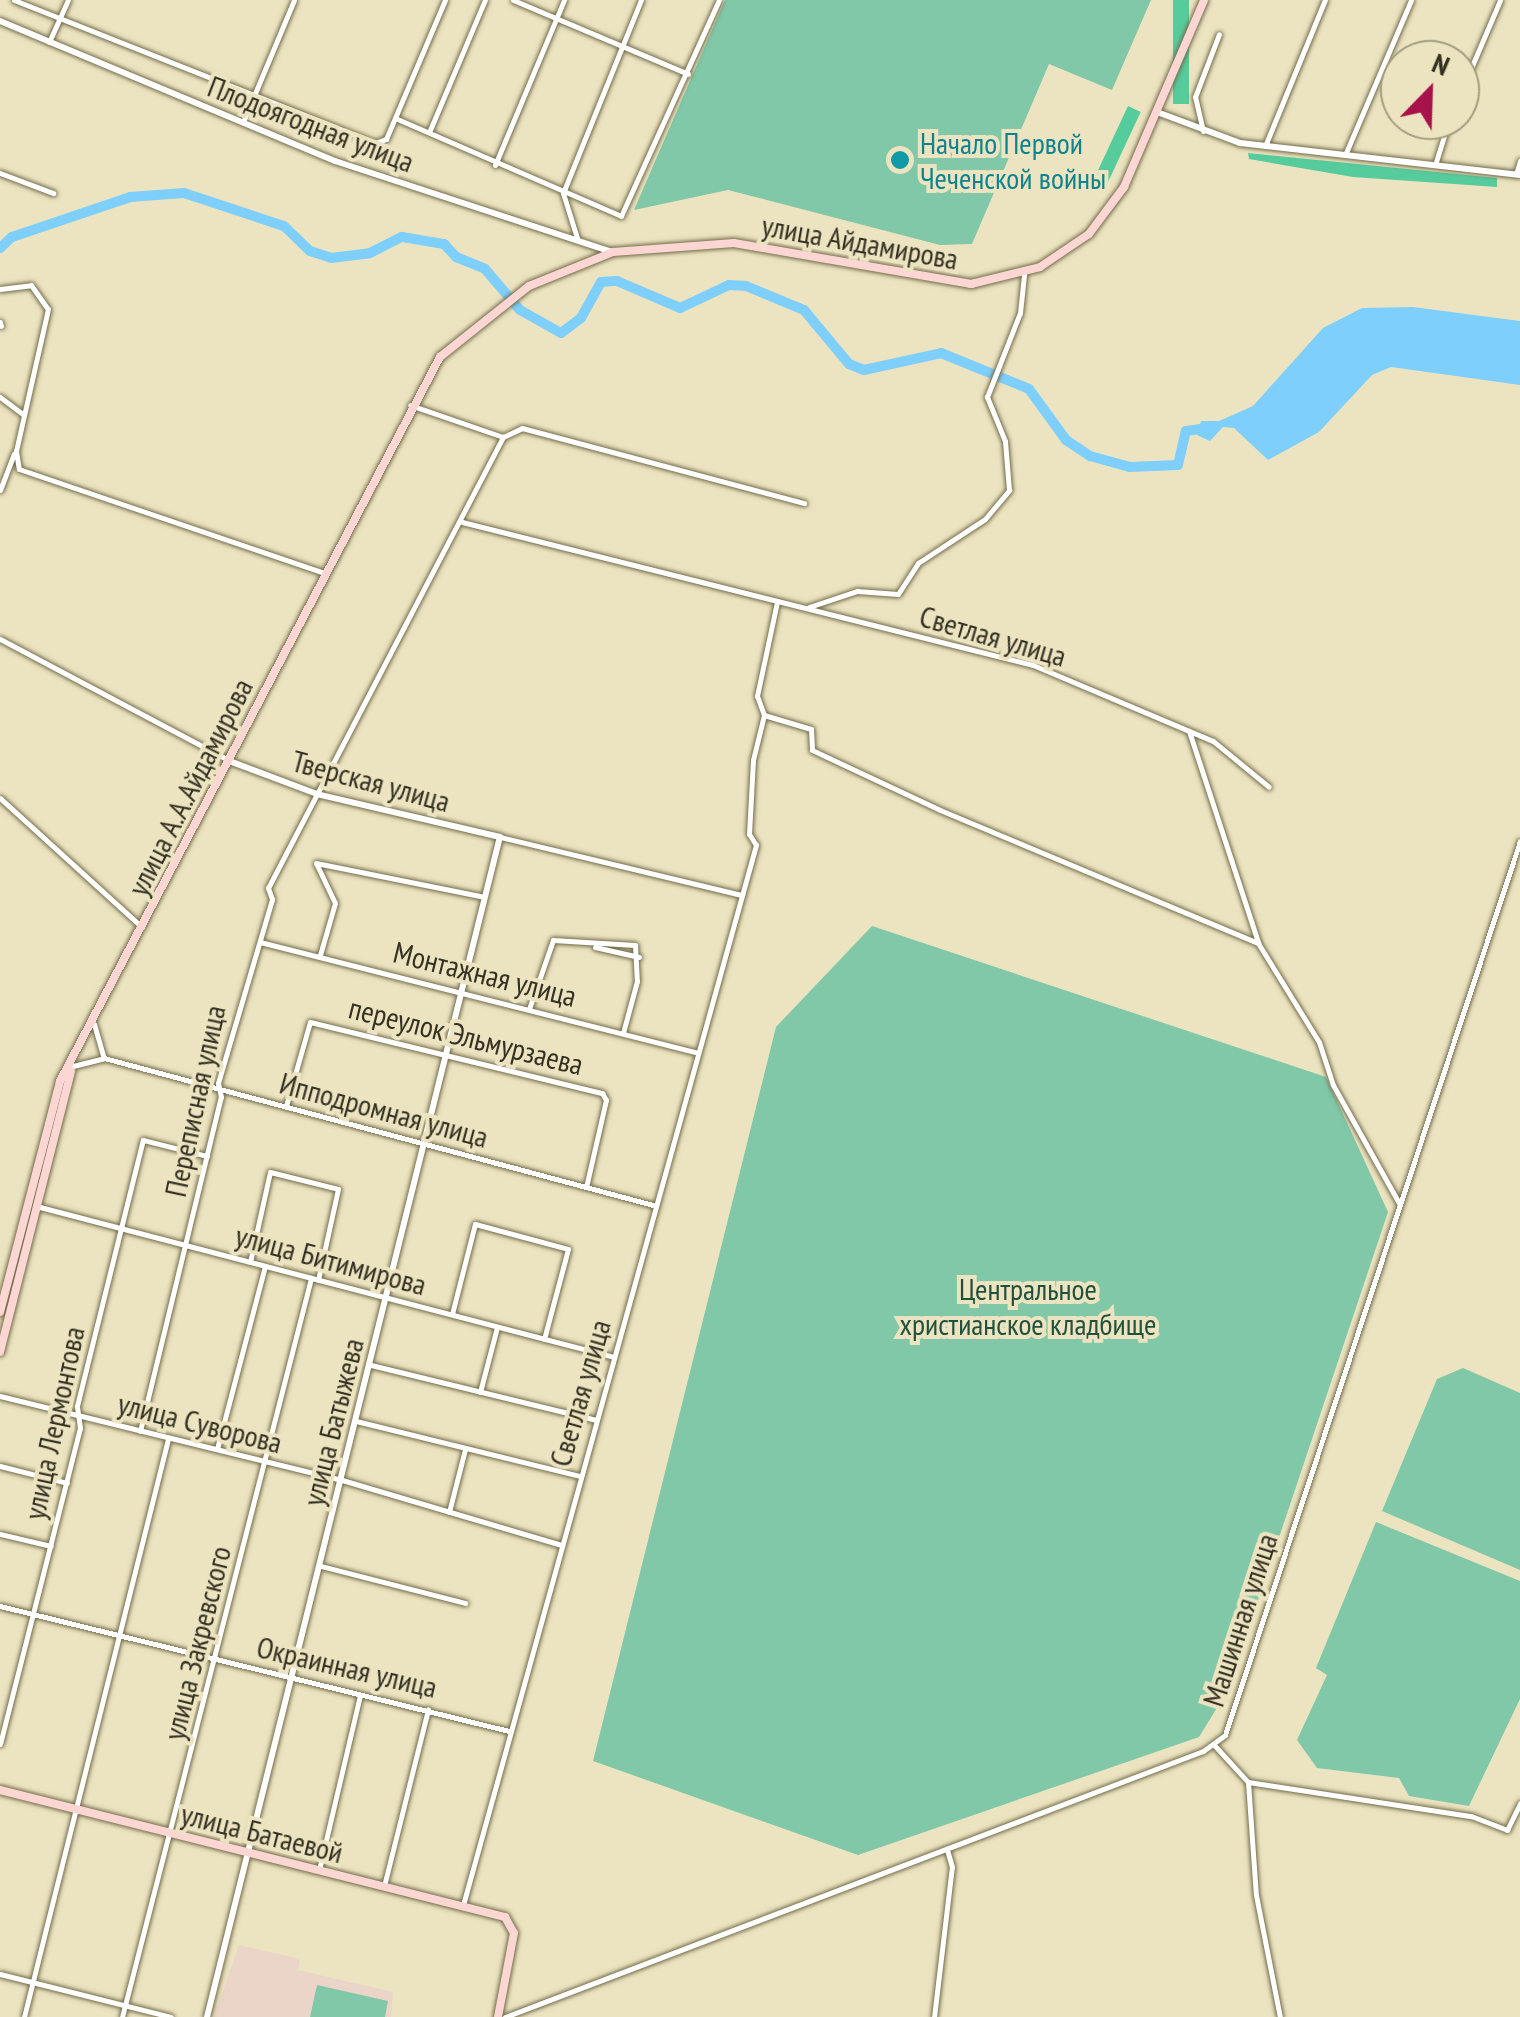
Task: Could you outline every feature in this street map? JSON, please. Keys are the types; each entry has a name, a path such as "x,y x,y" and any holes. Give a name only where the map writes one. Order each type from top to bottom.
{"main road":[{"name":"улица Айдамирова","path":"486,315 529,286 613,252 734,243 949,283 1024,274 1076,245 1103,217 1157,112 1204,0"},
{"name":"улица А.А.Айдамирова","path":"0,1312 60,1082 72,1069 410,405 440,357 486,315"},
{"path":"0,1352 72,1069"},
{"path":"60,1082 70,1086"},
{"name":"улица Батаевой","path":"0,1790 463,1905 511,1923 502,2017"}],"street":[{"path":"14,0 149,58 255,93 375,143 386,138 445,0"},
{"path":"49,42 68,0"},
{"path":"242,123 294,0"},
{"path":"430,130 485,0"},
{"path":"513,0 688,74"},
{"path":"494,165 564,0"},
{"path":"578,238 563,193 641,0"},
{"path":"395,118 430,130 494,165 611,215 626,213 719,0"},
{"path":"1266,146 1326,0"},
{"path":"1346,155 1410,0"},
{"path":"1480,47 1500,0"},
{"name":"Плодоягодная улица","path":"0,21 334,162 613,252"},
{"path":"1202,131 1195,97 1219,34"},
{"path":"1157,112 1202,131 1266,146 1518,174 1520,161"},
{"path":"1435,165 1443,140"},
{"path":"0,173 53,194"},
{"path":"806,608 857,591 898,594 918,562 998,506 1009,490 1009,464 988,406 990,387 1027,288 1024,274"},
{"path":"0,289 31,284 47,302 16,451 0,490"},
{"path":"0,397 24,415"},
{"path":"410,405 503,437 522,428 804,502"},
{"name":"Переписная улица","path":"140,1431 208,1156 219,1090 272,899 268,888 503,437"},
{"path":"16,451 25,474 325,573"},
{"name":"Светлая улица","path":"462,522 1033,665 1213,741 1270,786"},
{"name":"Светлая улица","path":"463,1905 653,1205 756,845 749,834 751,792 764,715 758,696 778,602"},
{"name":"Тверская улица","path":"0,640 229,761 317,794 742,895"},
{"path":"764,715 810,728 812,750 940,810 1258,943"},
{"path":"1190,731 1258,943 1319,1042 1333,1085 1400,1205"},
{"path":"0,798 143,928"},
{"name":"улица Батыжева","path":"207,2017 500,837"},
{"name":"Машинная улица","path":"502,2017 1214,1745 1229,1726 1520,841"},
{"path":"320,955 334,904 316,863 487,898"},
{"path":"528,1009 546,947 562,939 639,958"},
{"path":"592,946 616,940 635,944 639,958 623,1033"},
{"name":"Монтажная улица","path":"260,942 698,1053"},
{"name":"переулок Эльмурзаева","path":"286,1106 310,1022 606,1096 586,1187"},
{"path":"94,1024 104,1058"},
{"name":"Ипподромная улица","path":"72,1069 104,1058 653,1205"},
{"name":"улица Лермонтова","path":"0,1744 66,1483 120,1228 143,1140 208,1156"},
{"name":"улица Закревского","path":"122,2017 173,1834 264,1462 338,1189 270,1172 250,1262"},
{"name":"улица Битимирова","path":"36,1206 614,1357"},
{"path":"452,1314 475,1224 568,1249 544,1339"},
{"path":"217,1450 265,1266"},
{"path":"480,1392 497,1327"},
{"path":"370,1365 596,1420"},
{"name":"улица Суворова","path":"0,1396 342,1480 561,1545"},
{"path":"356,1421 580,1476"},
{"path":"24,2017 168,1439"},
{"path":"449,1512 465,1448"},
{"path":"0,1466 66,1483"},
{"path":"0,1534 51,1546"},
{"path":"321,1566 464,1603"},
{"name":"Окраинная улица","path":"0,1606 509,1731"},
{"path":"319,1870 360,1694"},
{"path":"384,1886 428,1710"},
{"path":"1214,1745 1248,1782 1256,1887 1280,2017"},
{"path":"1248,1782 1471,1816 1507,1830 1520,1803"},
{"path":"934,2017 952,1867 947,1849"},
{"path":"0,1974 171,2017"}],"shaded area":[{"path":"239,1945 300,1959 298,1970 393,1992 391,2017 214,2017"}],"green space":[{"path":"725,0 1151,0 1112,90 1049,64 972,244 940,245 728,190 634,210"},
{"path":"1173,0 1189,0 1189,104 1173,104"},
{"path":"1128,106 1141,112 1105,189 1092,183"},
{"path":"1248,153 1497,178 1497,187 1353,177 1249,159"},
{"name":"Центральное христианское кладбище","path":"872,926 1326,1077 1388,1212 1228,1690 1199,1737 858,1855 593,1761 776,1027"},
{"path":"1463,1368 1520,1393 1520,1570 1382,1511 1437,1379"},
{"path":"1376,1522 1520,1581 1520,1699 1469,1806 1409,1796 1399,1778 1317,1768 1297,1740 1327,1675 1316,1668"},
{"path":"317,1985 388,2001 385,2017 310,2017"}],"water":[{"path":"1413,307 1520,321 1520,385 1391,367 1372,375 1319,432 1268,460 1234,428 1223,427 1210,441 1197,435 1201,421 1219,421 1253,406 1323,328 1362,308"}],"waterway":[{"path":"0,248 12,237 130,197 184,193 284,226 310,251 331,258 370,253 402,237 444,244 456,257 485,269 520,310 561,333 581,318 601,282 617,281 680,308 729,285 746,286 804,310 849,364 864,370 941,353 1029,389 1066,440 1090,456 1130,467 1178,465 1186,431 1208,428"}],"place":[{"name":"Начало Первой Чеченской войны","path":"900,160"}]}
